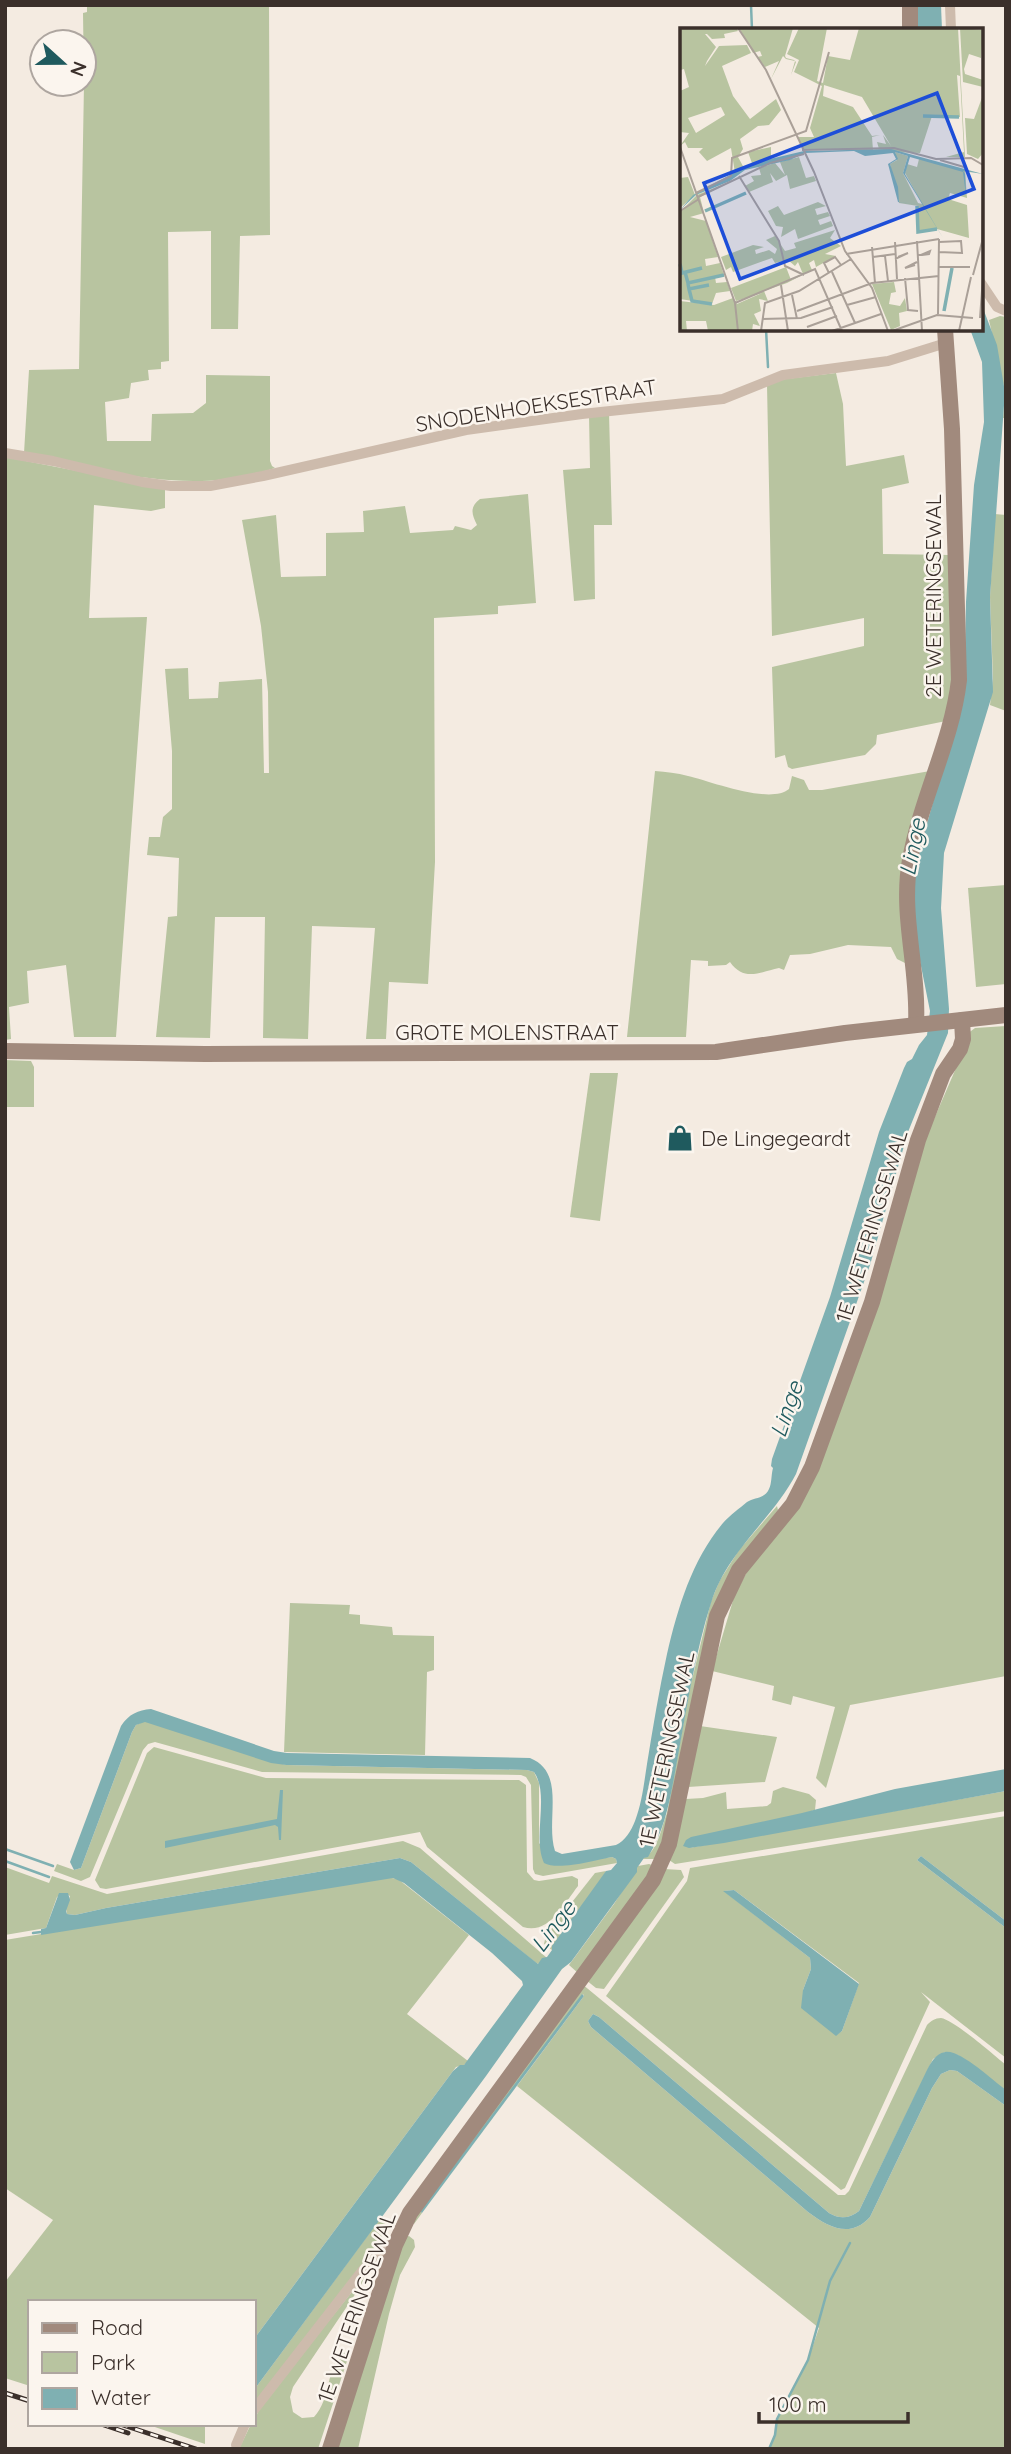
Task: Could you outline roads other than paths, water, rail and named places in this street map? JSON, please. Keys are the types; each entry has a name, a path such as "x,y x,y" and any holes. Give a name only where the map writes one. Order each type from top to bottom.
{"street":[{"path":"910,5 910,28"},
{"path":"950,5 951,28"},
{"path":"983,286 997,307 1006,311"},
{"name":"SNODENHOEKSESTRAAT","path":"5,453 53,461 142,482 171,486 210,486 466,430 723,399 783,374 888,361 946,336"},
{"name":"2E WETERINGSEWAL","path":"920,1024 905,893 920,818 956,705 959,680 952,429 946,336"},
{"name":"GROTE MOLENSTRAAT","path":"5,1051 205,1054 716,1052 1006,1015"},
{"name":"1E WETERINGSEWAL","path":"330,2449 396,2245 416,2202 653,1880 661,1864 674,1825 704,1670 718,1616 739,1570 793,1504 812,1467 872,1302 918,1140 943,1074 960,1049 963,1039 957,1020"},
{"path":"256,2407 362,2271 388,2244 396,2245"},
{"path":"236,2445 245,2426"}],"water":[{"path":"917,5 941,5 942,28 918,28"},
{"path":"983,308 997,345 1005,392 990,597 993,692 944,853 941,908 949,1009 948,1033 908,1132 870,1265 796,1474 718,1584 701,1639 668,1805 655,1845 648,1857 644,1858 637,1872 571,1962 562,1969 256,2387 256,2336 453,2071 464,2065 523,1985 522,1981 492,1953 404,1883 393,1878 41,1935 41,1929 46,1928 59,1893 68,1893 70,1900 66,1911 67,1914 75,1915 400,1858 411,1862 538,1964 542,1958 547,1957 606,1871 611,1870 617,1863 612,1857 558,1866 544,1863 540,1841 541,1792 534,1772 286,1765 271,1763 145,1722 136,1725 132,1732 81,1868 74,1870 70,1862 121,1726 134,1713 151,1709 287,1753 530,1758 541,1765 552,1786 555,1851 562,1854 616,1845 630,1832 641,1800 667,1654 688,1585 703,1552 723,1523 747,1502 762,1496 769,1489 772,1459 830,1297 879,1132 904,1068 927,1035 930,1011 913,926 915,867 964,690 966,602 974,485 984,422 982,362 971,331 983,331"},
{"path":"1006,1769 1006,1791 724,1843 689,1848 683,1846 691,1837 895,1789"},
{"path":"280,1790 283,1790 281,1840 275,1825 165,1848 165,1841 277,1819"},
{"path":"921,1856 1006,1921 1006,1928 917,1860"},
{"path":"734,1890 859,1984 842,2031 836,2036 801,2008 803,1990 811,1969 810,1958 723,1891"},
{"path":"582,1994 584,1996 422,2213 420,2211"},
{"path":"593,2014 829,2213 836,2216 848,2217 859,2211 928,2069 938,2055 951,2052 976,2066 1006,2090 1006,2106 957,2071 950,2070 941,2074 870,2217 855,2228 839,2228 808,2212 591,2027 588,2021"}],"waterway":[{"path":"751,5 752,28"},
{"path":"766,331 768,367"},
{"path":"5,1849 53,1866"},
{"path":"5,1861 49,1877"},
{"path":"33,1933 41,1932"},
{"path":"769,2449 775,2435 777,2419 808,2360 830,2281 850,2243"}],"railway":[{"path":"5,2393 28,2400"},
{"path":"107,2426 128,2433"},
{"path":"126,2426 196,2449"}],"place":[{"name":"De Lingegeardt","path":"680,1138"}],"water label":[{"name":"Linge","path":"912,847"},
{"name":"Linge","path":"786,1409"},
{"name":"Linge","path":"553,1926"}]}
